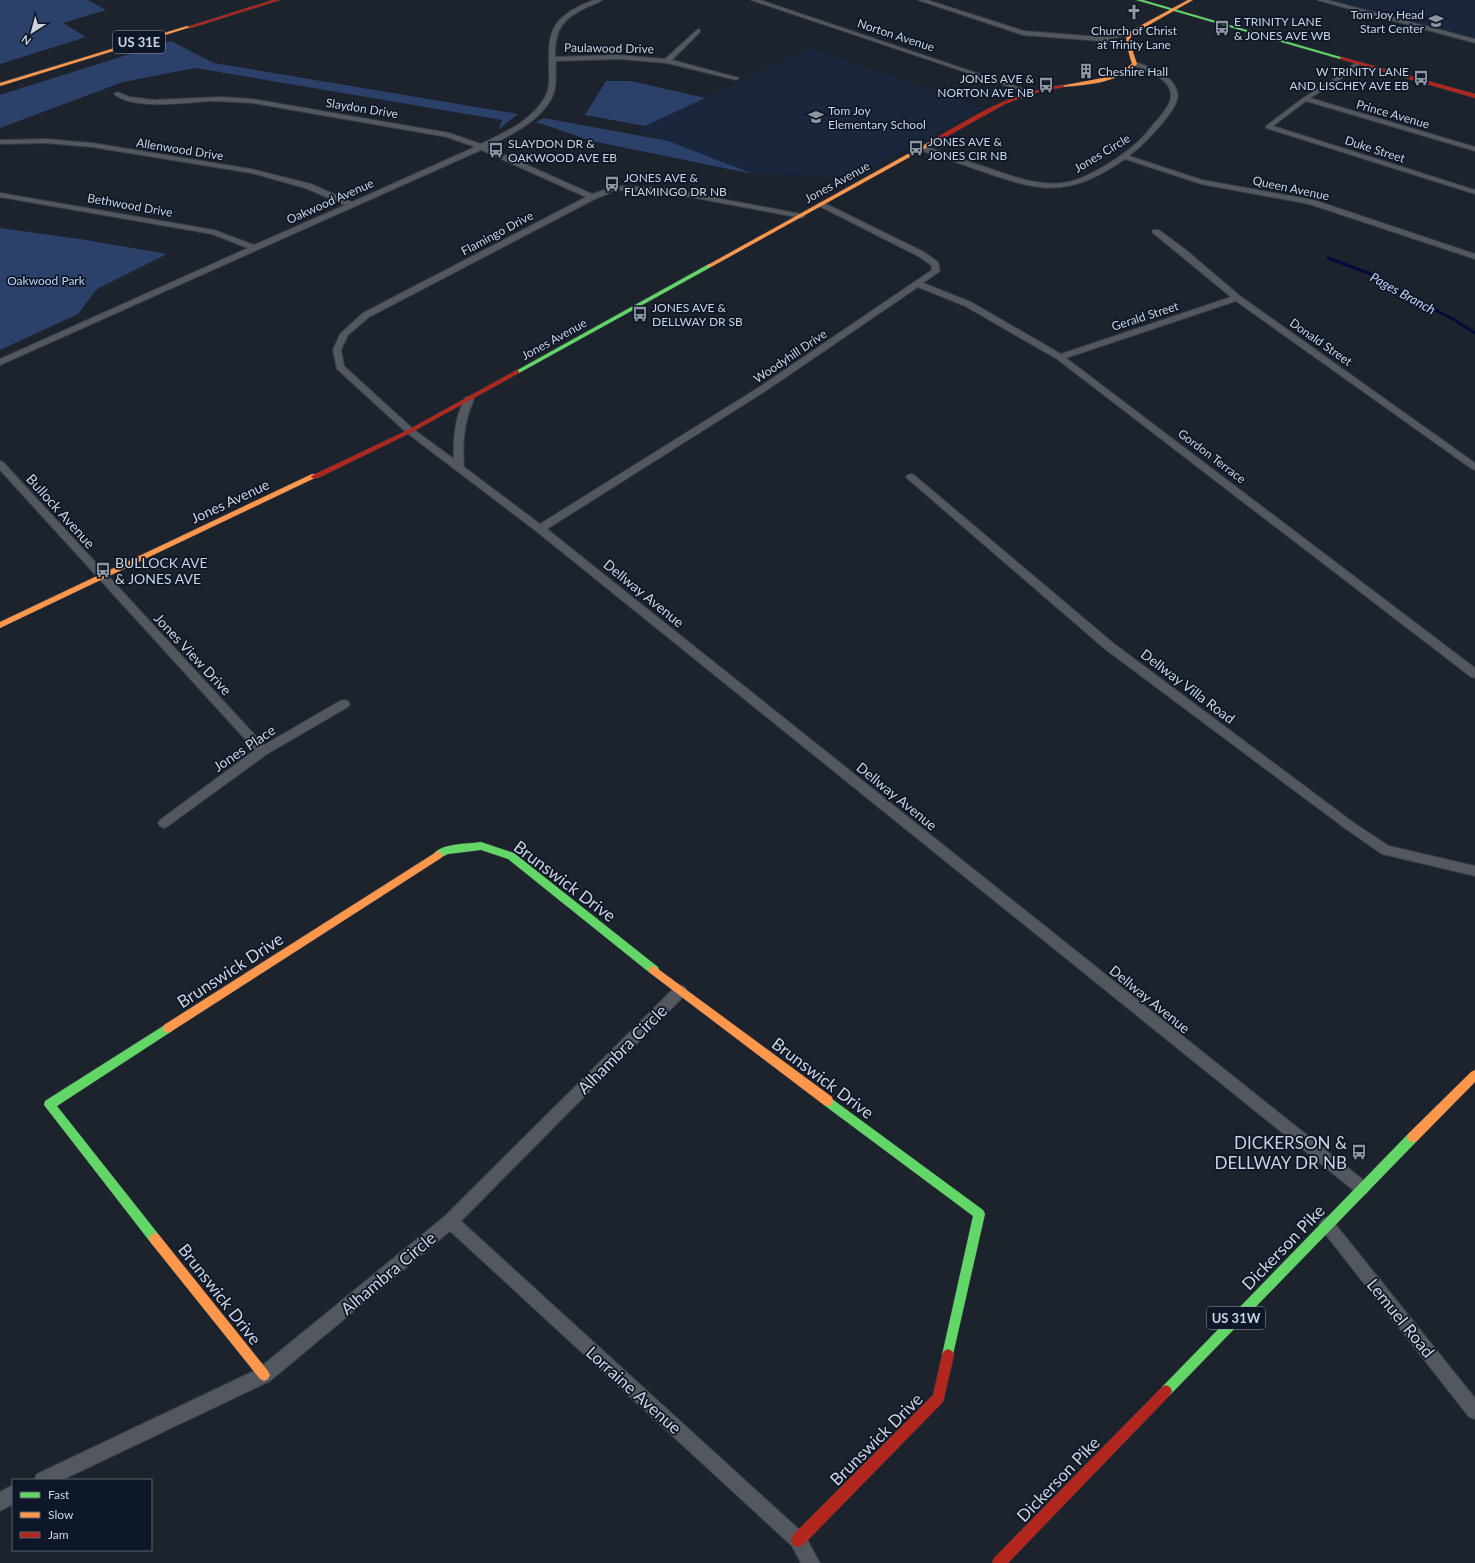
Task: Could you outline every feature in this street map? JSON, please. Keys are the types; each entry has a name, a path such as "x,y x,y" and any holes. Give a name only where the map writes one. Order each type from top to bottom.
{"main road":[{"name":"US 31E","path":"53,59 248,0"},
{"name":"US 31E","path":"0,85 278,0"},
{"path":"1138,0 1475,96"},
{"path":"1135,64 1135,56 1128,48 1126,41 1129,34 1191,0"},
{"name":"Jones Avenue","path":"0,625 410,431 1001,104 1030,92 1108,78 1125,73 1135,64"},
{"name":"Brunswick Drive","path":"264,1375 49,1105 446,850 482,846 511,856 680,991 979,1214 939,1398 798,1540"},
{"name":"Dickerson Pike","path":"999,1563 1362,1188 1475,1075"}],"street":[{"name":"Oakwood Avenue","path":"0,362 480,147 522,125 532,117 551,93 555,30 565,19 578,10 599,0"},
{"name":"Norton Avenue","path":"754,0 1030,92"},
{"path":"921,0 1023,33 1100,38 1129,34"},
{"path":"1320,0 1475,41"},
{"path":"667,61 698,31"},
{"path":"1100,38 1128,48"},
{"name":"Paulawood Drive","path":"553,59 618,57 667,61 736,78"},
{"path":"1305,99 1336,80 1358,63"},
{"name":"Jones Circle","path":"922,148 1023,182 1054,186 1071,184 1088,177 1123,156 1143,141 1170,107 1174,97 1174,90 1167,81 1157,74 1135,64"},
{"name":"Slaydon Drive","path":"116,94 126,99 143,102 222,99 252,101 449,135 480,147 592,197"},
{"name":"Duke Street","path":"1305,99 1268,127 1475,192"},
{"name":"Prince Avenue","path":"1305,99 1475,149"},
{"name":"Allenwood Drive","path":"0,142 46,141 92,145 251,171 308,186 352,205"},
{"name":"Queen Avenue","path":"1123,156 1201,182 1311,202 1475,257"},
{"name":"Flamingo Drive","path":"410,431 340,367 337,350 344,334 366,315 592,197 616,188 664,190 800,216"},
{"name":"Bethwood Drive","path":"0,195 214,232 254,248"},
{"name":"Woodyhill Drive","path":"540,529 764,388 936,271 935,264 922,254 822,204"},
{"name":"Donald Street","path":"1156,232 1183,252 1237,298 1475,467"},
{"name":"Gordon Terrace","path":"918,284 968,304 1060,357 1475,674"},
{"name":"Gerald Street","path":"1060,357 1237,298"},
{"path":"459,468 457,447 460,422 469,399"},
{"name":"Dellway Avenue","path":"410,431 540,529 1362,1188"},
{"name":"Bullock Avenue","path":"0,464 102,577"},
{"name":"Dellway Villa Road","path":"910,477 1109,646 1356,830 1386,850 1475,871"},
{"name":"Jones View Drive","path":"102,577 263,751"},
{"name":"Jones Place","path":"164,823 263,751 344,704"},
{"name":"Alhambra Circle","path":"45,1479 264,1375 450,1221 680,991"},
{"name":"Lorraine Avenue","path":"450,1221 798,1540 812,1563"},
{"name":"Lemuel Road","path":"1327,1225 1475,1411"},
{"path":"0,1502 12,1495"}],"shaded area":[{"name":"Tom Joy Head Start Center","path":"1320,0 1475,0 1475,42"},
{"name":"Tom Joy Elementary School","path":"810,48 984,108 852,177 753,174 637,130"}],"green space":[{"path":"0,0 88,0 106,10 63,23 86,37 0,64"},
{"path":"171,41 214,63 518,114 499,129 502,120 195,68 123,82 0,128 0,95"},
{"path":"606,81 631,81 705,98 645,126 585,115"},
{"path":"544,118 668,141 753,174 592,141 536,122"},
{"name":"Oakwood Park","path":"0,228 86,240 167,254 97,289 78,314 0,350"}],"waterway":[{"name":"Pages Branch","path":"1328,258 1371,274 1407,296 1453,319 1475,333"}],"traffic: fast":[{"path":"1138,0 1342,58"},
{"path":"517,372 709,266"},
{"path":"438,855 446,850 481,846 511,856 654,970"},
{"path":"155,1239 49,1105 168,1028"},
{"path":"828,1101 979,1214 948,1355"},
{"path":"1166,1391 1413,1137"}],"traffic: slow":[{"path":"1062,86 1110,78 1127,70 1135,64 1128,43 1129,34 1191,0"},
{"path":"0,85 189,27"},
{"path":"709,266 933,142"},
{"path":"0,625 315,476"},
{"path":"168,1028 438,855"},
{"path":"654,970 828,1101"},
{"path":"1413,1137 1475,1075"},
{"path":"155,1239 264,1375"}],"traffic: jam":[{"path":"189,27 278,0"},
{"path":"1342,58 1475,96"},
{"path":"933,142 1003,102 1032,92 1062,86"},
{"path":"315,476 410,431 517,372"},
{"path":"798,1540 939,1398 948,1355"},
{"path":"999,1563 1166,1391"}],"place":[{"name":"Church of Christ at Trinity Lane","path":"1134,12"},
{"name":"Tom Joy Head Start Center","path":"1436,21"},
{"name":"E TRINITY LANE & JONES AVE WB","path":"1222,28"},
{"name":"Cheshire Hall","path":"1086,71"},
{"name":"W TRINITY LANE AND LISCHEY AVE EB","path":"1421,78"},
{"name":"JONES AVE & NORTON AVE NB","path":"1046,85"},
{"name":"Tom Joy Elementary School","path":"816,117"},
{"name":"JONES AVE & JONES CIR NB","path":"916,148"},
{"name":"SLAYDON DR & OAKWOOD AVE EB","path":"496,150"},
{"name":"JONES AVE & FLAMINGO DR NB","path":"612,184"},
{"name":"JONES AVE & DELLWAY DR SB","path":"640,314"},
{"name":"BULLOCK AVE & JONES AVE","path":"103,570"},
{"name":"DICKERSON & DELLWAY DR NB","path":"1359,1152"}]}
